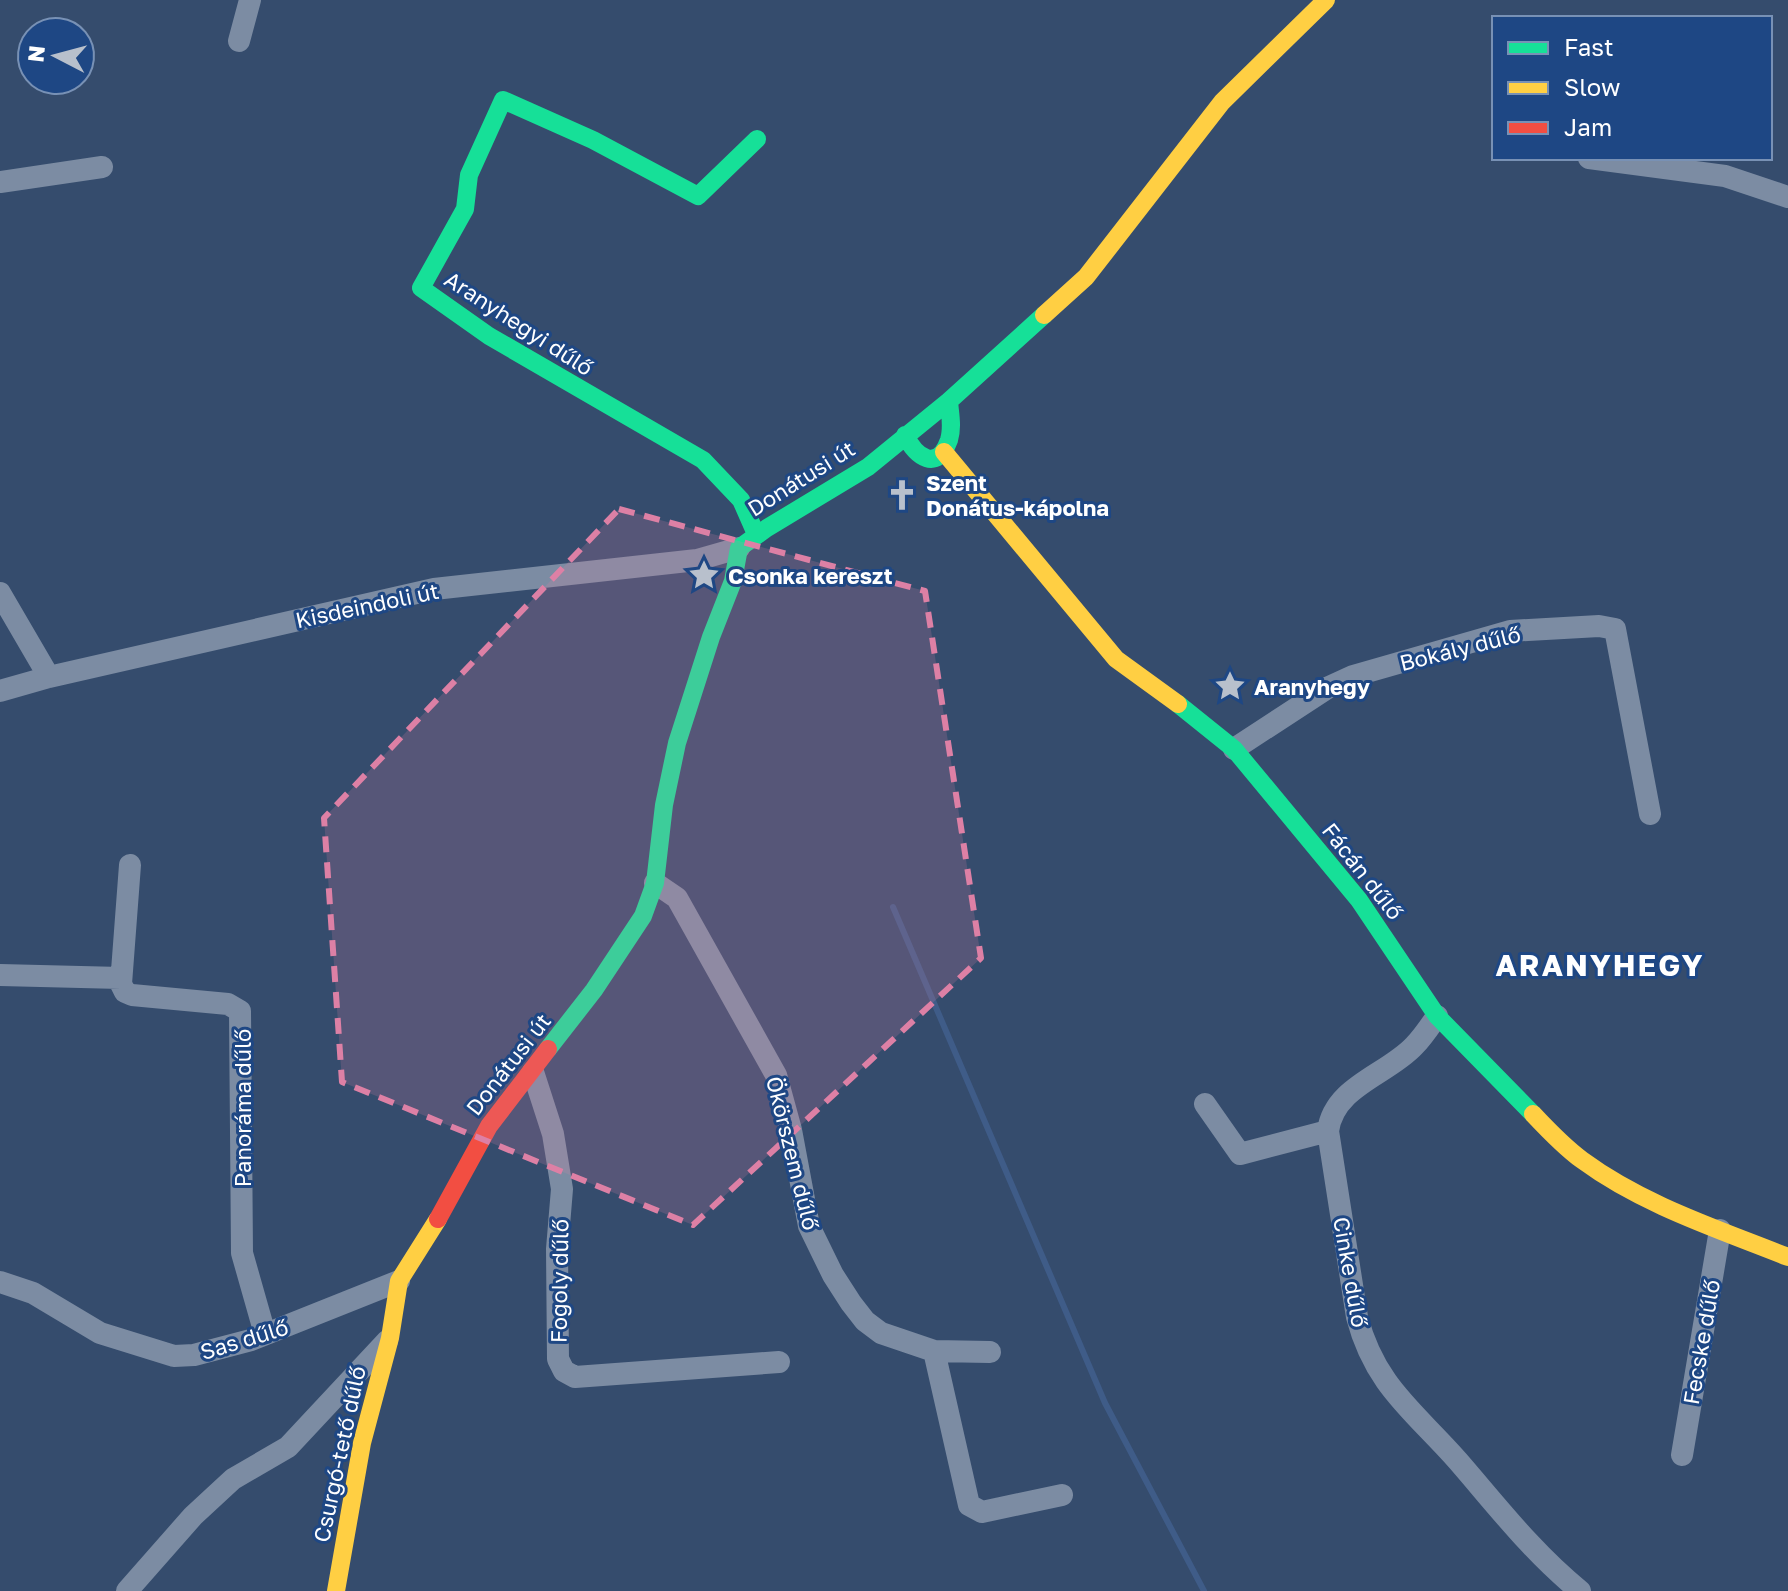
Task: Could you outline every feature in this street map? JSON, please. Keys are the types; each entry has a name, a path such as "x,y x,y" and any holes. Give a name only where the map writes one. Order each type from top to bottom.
{"street":[{"path":"239,41 250,0"},
{"name":"Donátusi út","path":"399,1281 420,1251 489,1126 623,950 643,916 655,883 664,805 677,743 711,637 747,541 856,475 949,401 1086,277 1222,102 1326,0"},
{"name":"Aranyhegyi dűlő","path":"747,541 741,500 703,460 489,336 421,288 465,209 469,175 503,100 593,140 698,196 757,139"},
{"path":"1604,160 1725,176 1788,197"},
{"path":"0,182 102,167"},
{"path":"905,435 913,452 923,458 934,458 944,452 950,435 949,401"},
{"name":"Fácán dűlő","path":"944,452 1116,659 1202,721 1234,749 1359,900 1437,1016 1523,1106 1582,1160 1617,1183 1671,1210 1788,1257"},
{"name":"Kisdeindoli út","path":"0,691 49,677 434,589 697,560 747,541"},
{"path":"0,593 49,677"},
{"name":"Bokály dűlő","path":"1234,749 1329,687 1353,676 1510,631 1599,626 1615,629 1650,814"},
{"path":"0,975 121,978 130,865"},
{"name":"Ökörszem dűlő","path":"655,883 677,898 776,1075 791,1130 809,1226 833,1275 865,1321 881,1333 934,1351 990,1352"},
{"name":"Panoráma dűlő","path":"121,978 125,992 132,995 228,1004 240,1011 242,1253 265,1334"},
{"path":"1205,1104 1240,1154 1328,1131 1330,1115 1348,1094 1413,1048 1437,1016"},
{"name":"Fogoly dűlő","path":"533,1072 553,1134 562,1189 557,1249 556,1339 558,1359 564,1371 575,1377 779,1362"},
{"name":"Cinke dűlő","path":"1328,1131 1357,1317 1363,1342 1378,1370 1394,1395 1456,1459 1517,1531 1580,1591"},
{"name":"Fecske dűlő","path":"1682,1455 1720,1230"},
{"name":"Sas dűlő","path":"0,1282 33,1293 100,1333 174,1356 194,1355 265,1334 399,1281"},
{"name":"Csurgó-tető dűlő","path":"336,1591 362,1443 390,1338 399,1281"},
{"path":"127,1591 193,1516 233,1479 288,1447 390,1338"},
{"path":"934,1351 969,1505 982,1512 1062,1495"}],"highlighted area":[{"path":"619,509 925,591 981,958 693,1225 342,1082 324,818"}],"waterway":[{"path":"893,907 1105,1403 1204,1591"}],"traffic: fast":[{"path":"756,534 741,500 703,460 489,336 421,288 465,209 469,175 503,100 593,140 698,196 757,139"},
{"path":"548,1049 594,990 643,916 655,883 664,805 677,743 711,637 733,581 739,548 868,467 949,401 1044,315"},
{"path":"905,435 921,455 933,459 939,456 950,435 949,401"},
{"path":"1178,704 1234,749 1359,900 1437,1016 1533,1114"}],"traffic: slow":[{"path":"1044,315 1086,277 1222,102 1326,0"},
{"path":"944,452 1116,659 1178,704"},
{"path":"1533,1114 1575,1155 1605,1176 1682,1215 1788,1257"},
{"path":"336,1591 362,1443 390,1338 399,1281 438,1219"}],"traffic: jam":[{"path":"438,1219 489,1126 548,1049"}],"place":[{"name":"Szent Donátus-kápolna","path":"902,495"},
{"name":"Csonka kereszt","path":"704,575"},
{"name":"Aranyhegy","path":"1230,686"}],"district":[{"name":"ARANYHEGY","path":"1600,965"}]}
